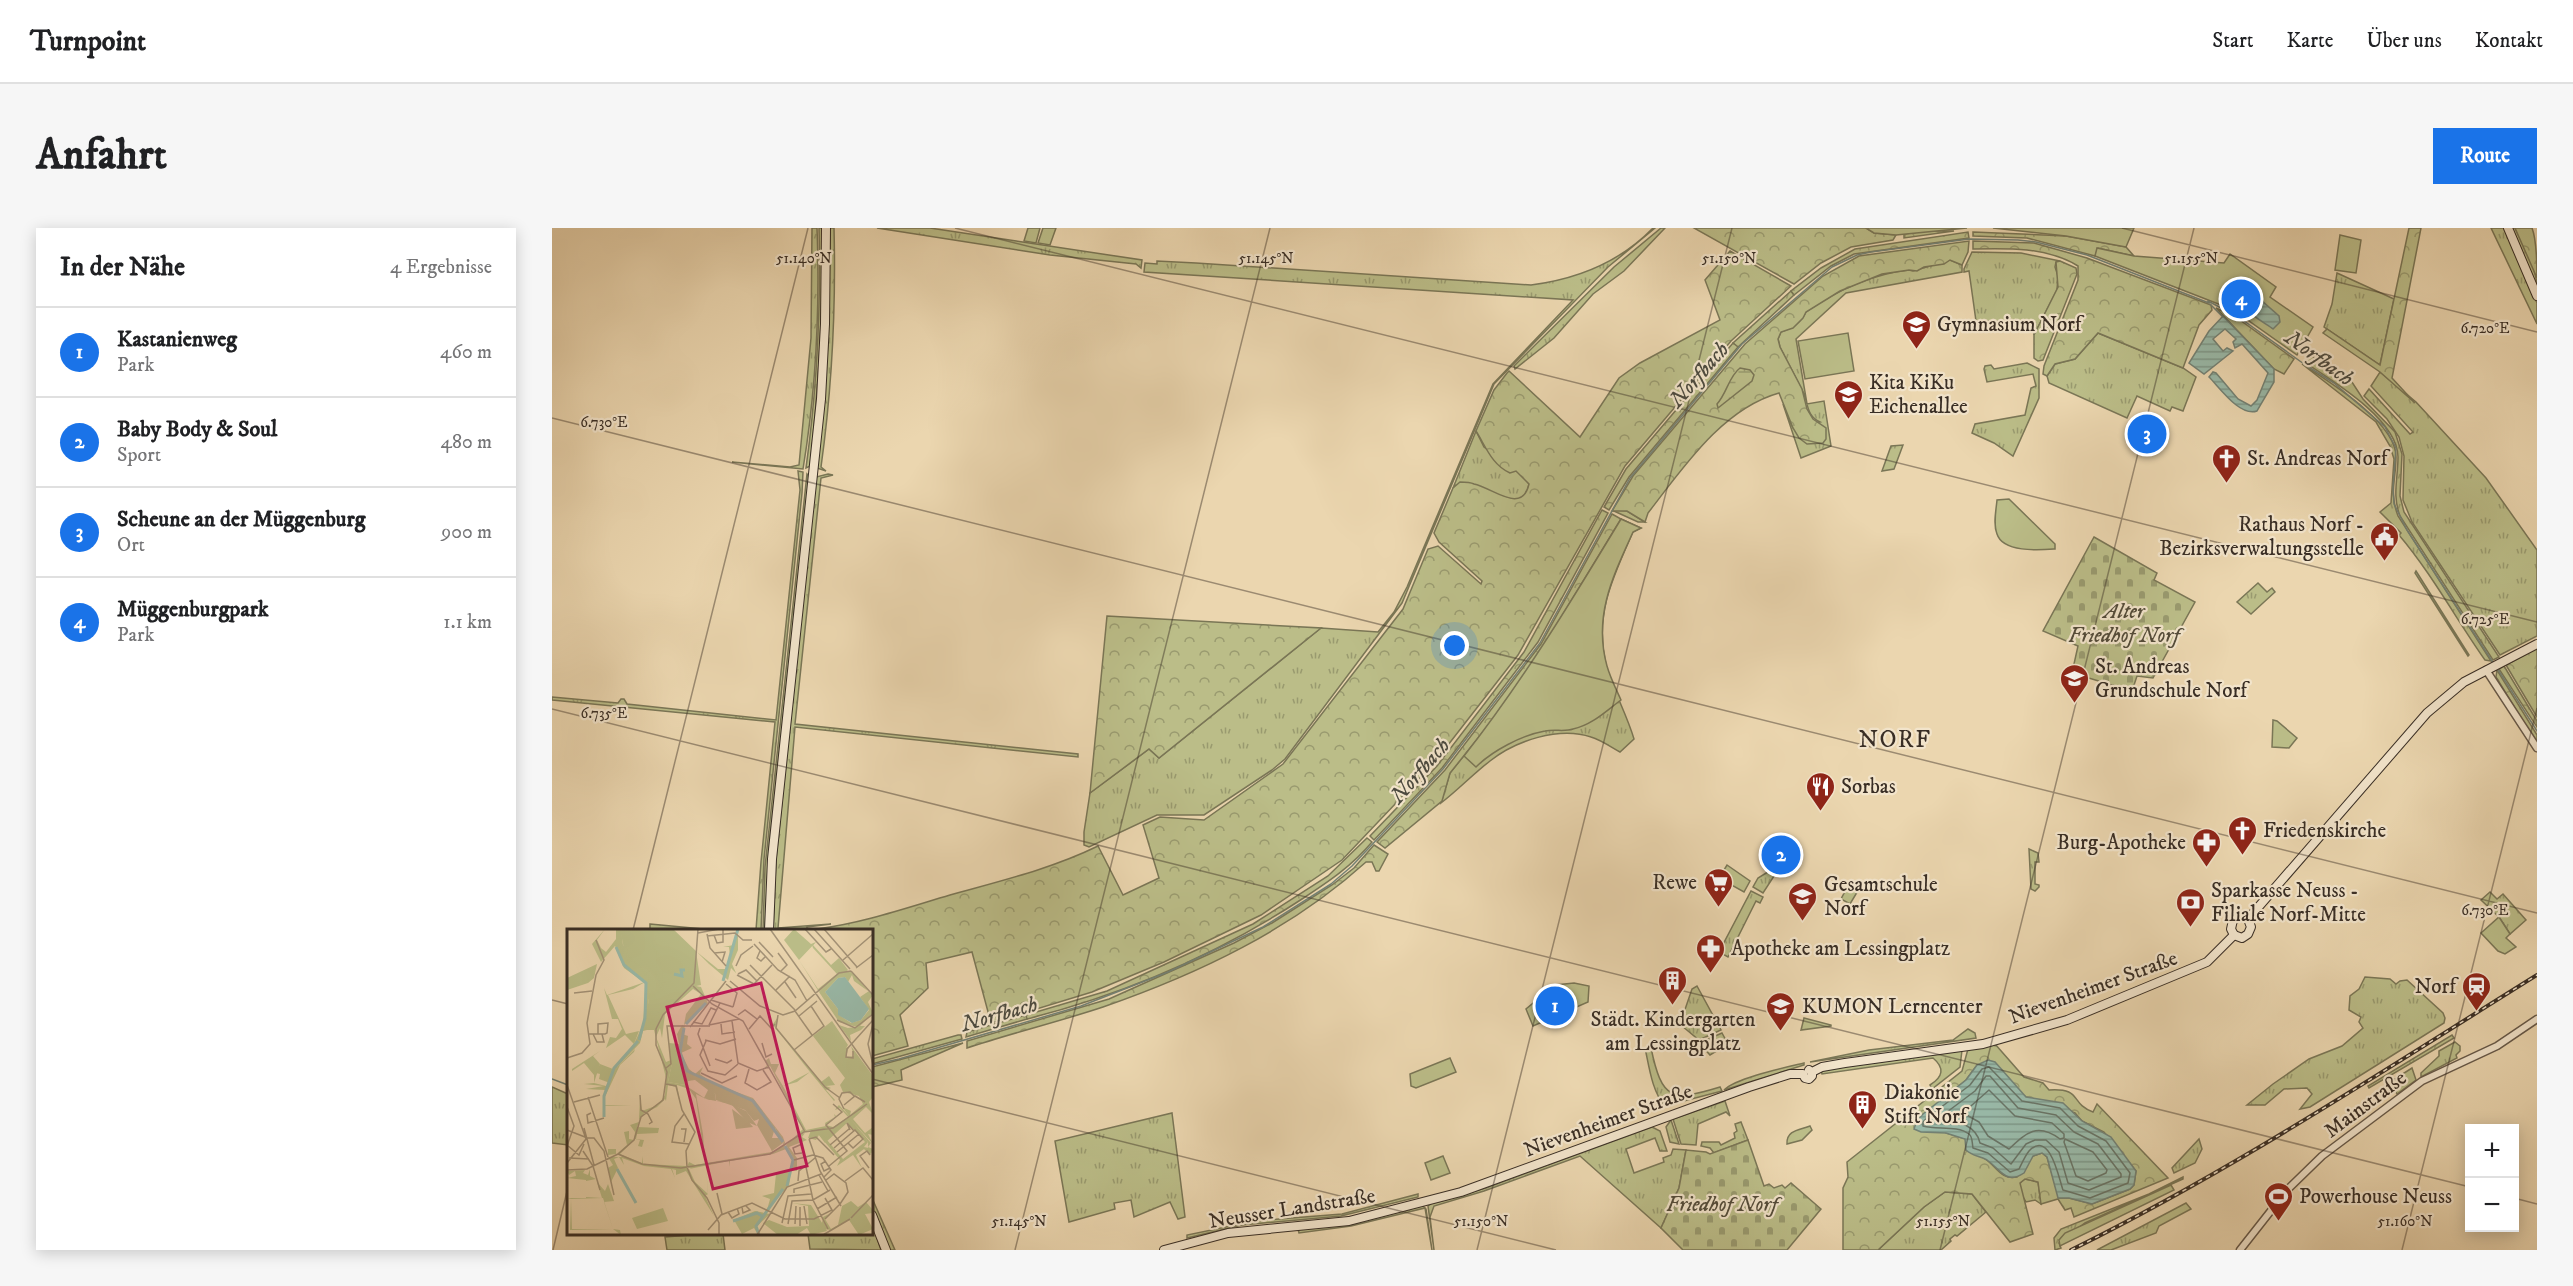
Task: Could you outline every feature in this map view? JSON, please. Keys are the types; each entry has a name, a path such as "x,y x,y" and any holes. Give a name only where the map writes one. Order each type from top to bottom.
{"main road":[{"path":"769,929 772,859 821,399 825,324 826,228"},
{"path":"2508,228 2537,296"},
{"path":"2248,919 2427,713 2455,689 2537,644"},
{"path":"2240,917 2248,919 2251,927 2248,934 2241,938 2234,935 2230,929 2234,919 2240,917"},
{"name":"Nievenheimer Straße","path":"1426,1201 1508,1177 1749,1087 1790,1074 1803,1074 1807,1070 1812,1072 1822,1067 1845,1063 1983,1044 2067,1020 2207,962 2234,935"},
{"name":"Neusser Landstraße","path":"1164,1250 1228,1233 1349,1221 1426,1201"},
{"path":"873,1218 886,1250"}],"street":[{"path":"2492,667 2537,748"},
{"name":"Mainstraße","path":"2240,1250 2288,1189 2330,1150 2422,1081 2495,1047 2537,1019"}],"green space":[{"path":"812,228 817,228 817,319 814,379 803,469 732,462 790,467 799,465 811,338"},
{"path":"819,228 823,228 820,347 810,466 806,468 817,348"},
{"path":"830,228 834,228 832,348 821,467 826,471 817,468 828,343"},
{"path":"877,228 930,228 1142,260 1141,268 1136,264 1050,255"},
{"path":"1028,228 1040,228 1036,243 1024,241"},
{"path":"1043,228 1056,228 1050,245 1038,243"},
{"path":"1655,228 1608,267 1494,384 1402,603 1285,759 1204,815 1157,815 1089,847 1084,845 1090,793 1149,749 1159,758 1321,628 1378,632 1394,612 1407,587 1493,384 1573,300 1144,272 1145,263 1157,264 1157,261 1196,263 1531,285 1565,278 1597,267 1627,250"},
{"path":"1661,228 1665,228 1624,271 1593,294 1554,338 1515,369 1514,366 1614,267"},
{"path":"1694,228 1866,228 1874,233 1896,235 1893,240 1851,247 1821,263 1794,284"},
{"path":"1866,228 1967,228 1896,235 1874,233"},
{"path":"1993,228 2134,228 2126,247 2066,236"},
{"path":"2409,228 2421,228 2392,378 2415,403 2380,372 2323,333 2327,329 2380,365"},
{"path":"2491,228 2505,228 2537,303 2537,324"},
{"path":"2511,228 2515,228 2529,258 2535,273 2537,288"},
{"path":"2515,228 2532,228 2536,246 2537,278"},
{"path":"1954,231 1904,238 1904,234"},
{"path":"1968,232 1969,238 1854,254 1831,266 1794,295 1791,291 1821,268 1855,249"},
{"path":"1973,232 2066,236 2126,247 2134,256 2098,248 2095,256 2027,238 1973,236"},
{"path":"2340,235 2361,240 2356,273 2335,270"},
{"path":"1969,241 1968,252 1962,265 1950,260 1944,264 1924,267 1917,271 1882,274 1840,291 1806,312 1793,328 1781,332 1778,339 1780,347 1802,389 1807,409 1813,419 1826,428 1826,439 1823,443 1807,444 1799,438 1779,393 1739,412 1705,442 1648,513 1645,522 1627,511 1612,511 1633,476 1745,344 1823,276 1859,256"},
{"path":"1973,241 2034,243 2087,258 2211,305 2212,310 2199,325 2183,368 2098,333 2075,359 2055,364 2047,376 2043,374 2044,366 2078,280 2078,266 2041,252 1973,249"},
{"path":"2097,248 2134,256 2224,263 2230,254 2276,287 2270,297 2313,327 2297,355 2239,314 2095,256"},
{"path":"1730,251 1791,286 1731,341 1625,466 1518,655 1434,763 1342,860 1261,915 1164,962 1092,992 991,1023 972,952 926,963 928,988 900,1015 908,1046 873,1056 873,929 817,929 868,919 1044,868 1098,846 1123,895 1159,878 1143,825 1160,817 1204,820 1283,764 1403,609 1428,549 1438,546 1481,584 1482,581 1439,542 1434,533 1453,488 1460,482 1482,486 1514,499 1520,498 1525,493 1529,484 1516,471 1510,473 1498,465 1476,431 1494,390 1507,373 1509,371 1580,437 1619,378 1640,363 1720,320 1705,280"},
{"path":"1972,252 2021,253 2060,261 2056,262 2055,267 2058,276 2057,290 2034,335 2034,321 1976,321 1969,271 1964,272"},
{"path":"1950,260 1962,265 1962,272 1846,293 1796,339 1807,404 1824,401 1831,446 1801,458 1783,404 1793,428 1820,422 1812,416 1780,347 1778,339 1781,332 1796,325 1806,312 1818,304 1855,285 1882,275 1913,271"},
{"path":"2060,261 2076,268 2077,274 2043,360 2038,361 2034,358 2034,335 2058,287 2056,262"},
{"path":"2337,273 2394,299 2380,365 2324,327 2332,304"},
{"path":"1791,291 1794,295 1738,347 1733,343"},
{"path":"2216,308 2237,318 2294,359 2284,374 2274,369"},
{"path":"1848,333 1854,371 1805,379 1798,341"},
{"path":"2098,333 2183,368 2196,377 2183,411 2172,407 2170,411 2137,396 2127,418 2049,383 2047,376 2055,364 2075,359"},
{"path":"1733,343 1738,347 1629,477 1609,510 1604,507 1626,469"},
{"path":"2310,355 2350,379 2363,399 2395,432 2402,454 2400,496 2404,512 2499,657 2493,660 2400,516 2396,494 2398,457 2395,443 2387,429 2362,403 2304,362"},
{"path":"2027,363 2039,369 2039,398 2013,456 1994,443 1972,433 1975,424 2025,415 2031,388 2036,386 2033,374 1987,382 1985,366 1991,365 1994,369"},
{"path":"2302,364 2344,392 2385,430 2393,444 2396,457 2393,493 2398,516 2491,661 2485,660 2433,581 2399,535 2401,533 2380,512 2391,503 2394,459 2390,446 2376,422"},
{"path":"1740,368 1750,370 1754,375 1752,381 1718,408 1717,404 1733,375"},
{"path":"2380,372 2416,402 2486,478 2537,550 2537,636 2500,655 2412,522 2403,500 2404,456 2399,437 2387,419 2364,396 2369,389 2410,434 2413,432 2371,386"},
{"path":"1476,431 1484,447 1523,476 1529,484 1523,497 1513,499 1455,485 1453,488"},
{"path":"1903,445 1894,469 1882,471 1891,446"},
{"path":"798,471 803,472 802,493 764,859 761,929 756,929 775,722 552,700 552,697 618,703 624,699 627,704 776,720 800,490"},
{"path":"807,474 809,476 769,848 765,929 763,929 765,867"},
{"path":"833,475 821,478 795,724 1078,754 1078,757 795,727 778,928 831,924 807,927 807,929 773,929 776,859 816,477"},
{"path":"2009,499 2055,544 2055,549 2023,549 2006,544 2001,540 1995,526 1997,500"},
{"path":"1602,510 1608,513 1538,642 1442,768 1374,840 1370,836 1437,766 1524,652"},
{"path":"1614,511 1627,511 1645,522 1638,522"},
{"path":"1612,514 1621,519 1545,644 1495,717 1450,773 1442,801 1385,848 1377,842 1445,770 1541,644"},
{"path":"1621,519 1641,528 1633,532 1613,580 1604,612 1603,646 1609,674 1634,739 1620,752 1591,737 1578,734 1565,733 1538,737 1500,754 1441,803 1450,773 1495,717 1545,644"},
{"path":"1621,519 1641,528 1633,532 1612,581 1602,630 1608,670 1621,700 1580,727 1570,730 1545,731 1517,740 1476,767 1464,756 1527,669"},
{"name":"Alter Friedhof Norf","path":"2094,537 2157,573 2154,580 2195,602 2153,678 2137,676 2132,691 2072,673 2078,646 2043,631"},
{"path":"2416,571 2469,655 2468,656 2415,573"},
{"path":"2258,583 2267,592 2272,588 2275,592 2251,614 2237,602"},
{"path":"1107,616 1321,628 1159,758 1149,749 1090,793"},
{"path":"2537,648 2537,717 2506,665"},
{"path":"2504,666 2537,721 2537,727 2499,669"},
{"path":"2497,670 2537,735 2537,744 2496,677"},
{"path":"2273,720 2297,738 2289,748 2272,747"},
{"path":"1367,838 1372,842 1356,859 1321,886 1270,919 1204,955 1134,985 1027,1019 1026,1015 1107,991 1253,924 1328,876"},
{"path":"1374,845 1388,854 1379,871 1376,871 1372,862 1366,862 1307,909 1242,948 1208,965 1103,1007 967,1048 967,1041 1109,999 1234,943 1272,923 1332,885 1354,868"},
{"path":"2029,849 2038,853 2039,862 2035,862 2035,884 2039,887 2035,891 2031,889"},
{"path":"1727,865 1750,881 1744,892 1719,878"},
{"path":"1771,870 1776,873 1763,893 1753,887 1758,878"},
{"path":"1849,884 1859,889 1850,904 1841,899"},
{"path":"1751,891 1763,897 1760,903 1756,901 1728,957 1719,952"},
{"path":"2490,892 2497,899 2503,894 2526,920 2510,934 2499,917 2481,900"},
{"path":"2499,917 2510,934 2506,938 2516,947 2505,954 2498,951 2481,933"},
{"path":"650,924 703,929 650,929"},
{"path":"2365,977 2390,979 2396,984 2407,980 2443,1013 2444,1023 2310,1107 2300,1109 2312,1094 2307,1088 2284,1089 2265,1105 2247,1105 2309,1059 2342,1046 2363,1028 2359,1022 2361,1017 2349,1010 2350,996 2359,989"},
{"path":"1574,983 1589,986 1588,1002 1533,1026 1526,1009 1555,985"},
{"path":"1697,986 1721,1030 1699,1040 1682,1026 1679,1027 1692,989"},
{"path":"1026,1015 1027,1019 966,1037 967,1032"},
{"path":"1804,1018 1831,1025 1831,1026 1801,1030"},
{"path":"1968,1029 1975,1033 1976,1038 1810,1062 1869,1050 1953,1040"},
{"path":"1722,1033 1728,1044 1710,1055 1699,1043"},
{"path":"958,1035 961,1035 962,1039 873,1064 873,1059"},
{"path":"2452,1035 2454,1038 2369,1088 2368,1086"},
{"path":"2455,1042 2460,1046 2457,1058 2421,1077 2421,1073 2439,1056 2439,1051"},
{"path":"963,1043 901,1070 902,1080 873,1087 873,1067"},
{"path":"1995,1044 2024,1077 2043,1083 2049,1090 2067,1091 2093,1112 2097,1104 2168,1178 2074,1217 2071,1208 2065,1210 2058,1199 2041,1204 2038,1182 2025,1179 2020,1183 2033,1234 2010,1242 1972,1194 1945,1192 1924,1207 1878,1250 1843,1250 1843,1188 1848,1177 1847,1162 1962,1071 1968,1049","holes":["1977,1065 2026,1097 2075,1113 2082,1121 2104,1132 2136,1171 2134,1185 2130,1189 2092,1204 2059,1198 2047,1157 2042,1153 2033,1156 2017,1177 2006,1176 1984,1158 1966,1150 1966,1139 1946,1133 1954,1090 1966,1080"]},
{"path":"1649,1047 1660,1078 1671,1093 1690,1095 1720,1087 1722,1091 1665,1106 1657,1094 1652,1078 1645,1048"},
{"path":"1962,1050 1960,1067 1932,1089 1930,1085 1938,1079 1941,1072 1933,1058 1822,1074 1821,1071 1830,1068"},
{"path":"1450,1058 1456,1072 1416,1088 1411,1086 1410,1074"},
{"path":"1804,1063 1804,1065 1724,1090 1739,1081"},
{"path":"2412,1068 2416,1080 2397,1094 2390,1082"},
{"path":"552,1087 567,1094 567,1145 552,1143"},
{"path":"1725,1101 1730,1116 1726,1112 1698,1124 1696,1145 1681,1144 1673,1119"},
{"path":"1172,1113 1185,1217 1178,1219 1170,1202 1134,1217 1131,1200 1114,1203 1115,1209 1069,1222 1055,1141"},
{"path":"1671,1120 1679,1144 1670,1142 1666,1127"},
{"path":"1741,1122 1748,1140 1714,1153 1710,1148 1701,1146 1702,1142 1719,1142 1721,1145 1735,1138 1734,1133 1737,1131 1735,1124"},
{"path":"1810,1126 1812,1130 1802,1140 1787,1144 1791,1133"},
{"path":"1652,1127 1660,1131 1667,1151 1660,1151 1655,1138 1626,1149 1634,1173 1664,1162 1663,1158 1671,1155 1673,1149 1686,1150 1679,1188 1661,1228 1580,1156 1484,1191 1434,1206 1430,1217 1434,1250 1428,1206 1432,1203 1486,1188"},
{"path":"2199,1139 2202,1149 2195,1163 2174,1173 2172,1168"},
{"name":"Friedhof Norf","path":"1748,1140 1764,1186 1769,1184 1774,1188 1782,1185 1785,1188 1791,1183 1821,1209 1787,1250 1683,1250 1661,1228 1679,1188 1686,1150 1710,1154"},
{"path":"1443,1156 1450,1173 1431,1180 1425,1163"},
{"path":"2183,1177 2183,1179 2085,1223 2059,1243 2061,1248 2055,1250 2054,1238 2061,1229 2149,1194"},
{"path":"2025,1179 2038,1182 2041,1204 2035,1200 2026,1202 2021,1194 2020,1183"},
{"path":"2171,1185 2174,1190 2060,1246 2059,1240 2065,1233"},
{"path":"1945,1192 1972,1194 1986,1212 1957,1236 1950,1239 1951,1241 1941,1250 1878,1250 1924,1207"},
{"path":"1418,1194 1418,1197 1341,1216 1242,1225 1187,1238 1187,1235 1255,1221 1342,1214"},
{"path":"873,1200 895,1250 890,1250 873,1210"},
{"path":"2186,1203 2191,1209 2159,1226 2156,1233 2111,1250 2097,1250"},
{"path":"1422,1205 1425,1208 1351,1226 1299,1233 1298,1229"},
{"path":"873,1226 881,1250 810,1249 808,1235 873,1235"},
{"path":"723,1235 725,1250 667,1250 665,1237"}],"water":[{"path":"2252,284 2259,287 2261,300 2279,316 2280,322 2273,329 2254,316 2243,304 2244,291"},
{"path":"2223,316 2274,369 2274,382 2257,411 2251,412 2237,406 2209,377 2213,372 2216,373 2238,399 2251,406 2257,400 2268,373 2242,344 2235,348 2233,342 2236,339 2225,329 2213,339 2223,351 2227,348 2233,351 2204,374 2189,363 2209,331"},
{"path":"1988,1060 1995,1062 2026,1097 2063,1103 2082,1121 2111,1137 2136,1171 2134,1185 2130,1189 2092,1204 2069,1198 2058,1198 2047,1157 2042,1153 2033,1156 2024,1173 2008,1177 1987,1160 1966,1150 1965,1139 1946,1133 1921,1132 1914,1129 1917,1120 1923,1114 1966,1080 1977,1065"}],"waterway":[{"name":"Norfbach","path":"873,1065 1081,1006 1168,972 1263,927 1331,884 1352,866 1443,769 1540,643 1630,478 1742,344 1832,267 1857,255 1969,239 2036,242 2087,255 2209,303 2208,301 2240,318 2334,383 2385,427 2396,448 2394,504 2407,530 2494,664"},
{"path":"2210,304 2223,317"},
{"name":"Norfbach","path":"2497,668 2537,731"},
{"name":"Norfbach","path":"552,1079 567,1085"}],"railway":[{"path":"2071,1250 2191,1187 2249,1153 2537,975"}],"place":[{"name":"Müggenburgpark","path":"2241,299"},
{"name":"Gymnasium Norf","path":"1916,350"},
{"name":"Kita KiKu Eichenallee","path":"1848,420"},
{"name":"Scheune an der Müggenburg","path":"2147,434"},
{"name":"St. Andreas Norf","path":"2226,484"},
{"name":"Rathaus Norf - Bezirksverwaltungsstelle","path":"2385,562"},
{"name":"St. Andreas Grundschule Norf","path":"2074,704"},
{"name":"Sorbas","path":"1820,812"},
{"name":"Baby Body & Soul","path":"1781,855"},
{"name":"Friedenskirche","path":"2242,856"},
{"name":"Burg-Apotheke","path":"2207,868"},
{"name":"Rewe","path":"1718,908"},
{"name":"Gesamtschule Norf","path":"1803,922"},
{"name":"Sparkasse Neuss - Filiale Norf-Mitte","path":"2190,928"},
{"name":"Apotheke am Lessingplatz","path":"1710,974"},
{"name":"Kastanienweg","path":"1555,1006"},
{"name":"Städt. Kindergarten am Lessingplatz","path":"1673,1006"},
{"name":"Norf","path":"2477,1012"},
{"name":"KUMON Lerncenter","path":"1781,1032"},
{"name":"Diakonie Stift Norf","path":"1863,1130"},
{"name":"Powerhouse Neuss","path":"2278,1222"}],"district":[{"name":"NORF","path":"1895,739"}]}
